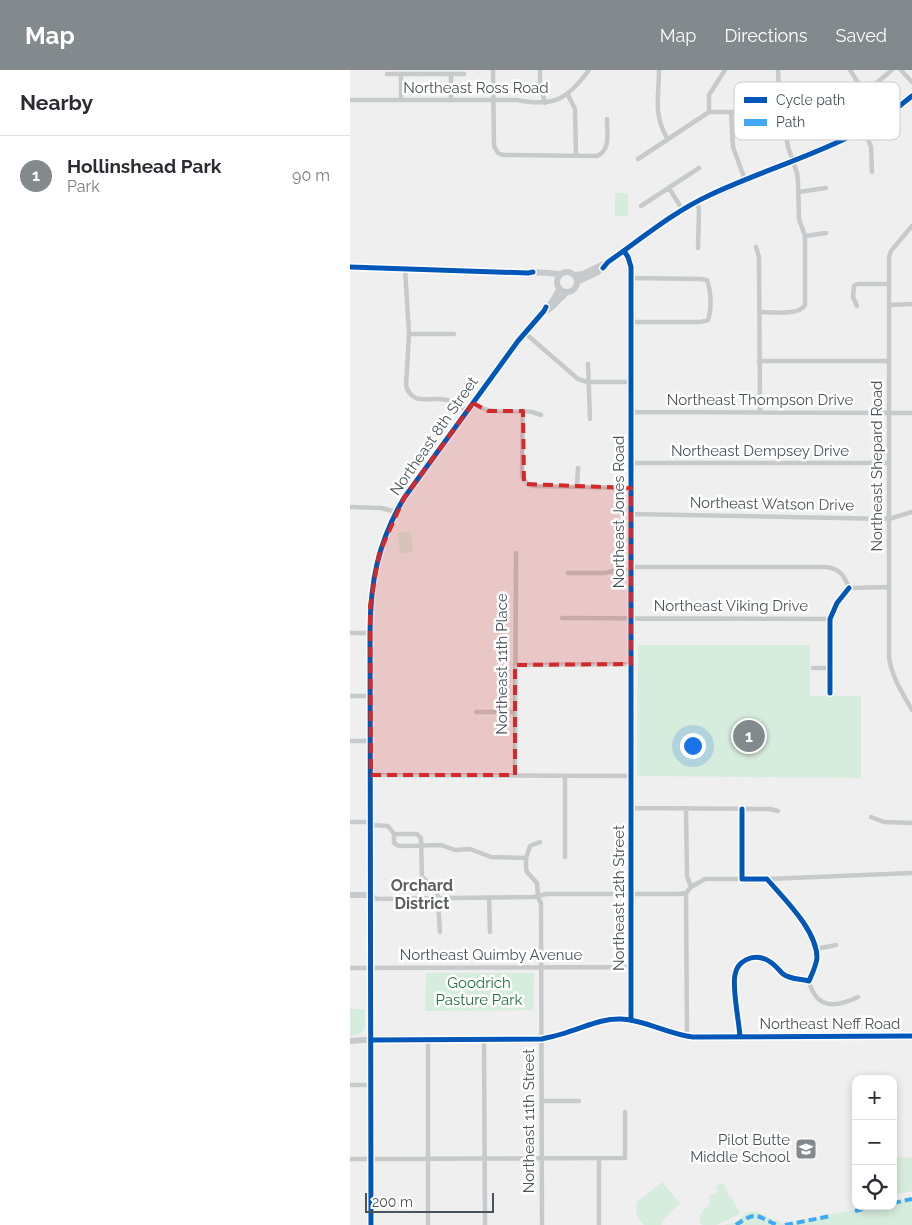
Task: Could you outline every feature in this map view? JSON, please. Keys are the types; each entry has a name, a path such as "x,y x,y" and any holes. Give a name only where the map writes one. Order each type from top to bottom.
{"main road":[{"path":"900,106 912,96"},
{"path":"576,279 598,272 608,262 682,209 744,180 840,140"},
{"path":"350,267 528,273 550,277 557,281"},
{"path":"528,273 561,274 570,272 576,279 575,289 566,293 559,289 557,281 561,274"},
{"name":"Northeast 8th Street","path":"371,1225 370,633 374,576 382,544 396,512 467,411 525,333 556,296 559,289"},
{"name":"Northeast 8th Street","path":"544,311 551,308 566,293"},
{"path":"350,895 370,895"},
{"name":"Northeast Neff Road","path":"350,1041 542,1039 611,1019 631,1020 687,1036 912,1036"}],"street":[{"path":"493,70 493,140 498,153 508,156 596,156 603,154 607,144 607,120"},
{"path":"540,70 540,84 545,103"},
{"name":"Northeast Ross Road","path":"350,100 493,100 545,103 568,95 578,86 589,70"},
{"path":"659,70 658,118 660,127 667,138"},
{"path":"709,112 709,94 725,70"},
{"path":"850,70 858,82"},
{"path":"878,82 892,70"},
{"path":"901,70 912,82"},
{"path":"387,74 464,74"},
{"path":"401,74 401,100"},
{"path":"450,74 450,100"},
{"path":"568,95 575,109 576,156"},
{"path":"638,159 667,138 709,112 731,112 733,147 744,180"},
{"path":"759,312 797,312 803,309 805,305 805,236 799,219 797,173 787,140"},
{"path":"868,140 871,147 872,172"},
{"path":"641,206 699,168"},
{"path":"669,188 682,209"},
{"path":"798,192 826,188"},
{"path":"696,202 699,209 698,248"},
{"name":"Northeast Shepard Road","path":"912,226 888,257 890,667 912,710"},
{"path":"805,236 826,233"},
{"path":"756,247 759,258 760,412"},
{"name":"Northeast Jones Road","path":"624,251 630,261 631,278 631,776"},
{"path":"405,268 409,334 406,386 409,394 414,398 455,402 467,411"},
{"path":"631,278 707,280 710,287 710,315 708,320 701,322 631,322"},
{"path":"856,306 853,297 854,286 857,284 889,284"},
{"path":"889,304 912,304"},
{"path":"525,333 572,375 588,382 631,382"},
{"path":"409,334 454,334"},
{"path":"759,361 889,361"},
{"path":"588,364 590,419"},
{"path":"473,403 481,409 488,411 532,412 541,415"},
{"path":"522,412 522,473 525,483 533,486 631,488"},
{"name":"Northeast Thompson Drive","path":"631,412 912,413"},
{"name":"Northeast Dempsey Drive","path":"631,463 889,463"},
{"path":"578,468 578,487"},
{"path":"350,508 381,508 396,512"},
{"name":"Northeast Watson Drive","path":"631,514 889,519 912,512"},
{"name":"Northeast 11th Place","path":"515,775 516,553"},
{"path":"568,573 605,573 631,567 826,567 834,568 840,572 845,577 849,588"},
{"path":"849,588 889,588"},
{"path":"830,693 830,618 837,604 849,588"},
{"name":"Northeast Viking Drive","path":"562,618 830,618"},
{"path":"350,633 370,633"},
{"path":"515,665 631,664"},
{"path":"813,668 830,668"},
{"path":"350,696 370,696"},
{"path":"476,712 515,712"},
{"path":"350,741 370,741"},
{"path":"370,774 631,776"},
{"path":"564,776 565,857"},
{"name":"Northeast 12th Street","path":"631,776 631,1020"},
{"path":"632,808 742,808 770,809 778,812"},
{"path":"686,808 687,876 691,887"},
{"path":"742,808 742,878"},
{"path":"872,817 884,822 912,822"},
{"path":"350,822 388,826 394,834 395,845 441,846 455,850 470,849 491,858 526,858 530,846 540,842"},
{"path":"394,834 417,834 422,838 422,876 426,881 437,886 440,932"},
{"name":"Northeast 11th Street","path":"526,858 527,872 536,880 538,897 541,903 542,1225"},
{"path":"687,1036 686,893 691,887 705,879 912,874"},
{"path":"767,879 811,933 817,960 809,981 814,997 822,1003 832,1005 858,997"},
{"path":"370,895 378,899 437,899 538,897 546,894 686,893"},
{"path":"489,898 490,932"},
{"path":"816,949 836,945"},
{"path":"740,1037 735,973 740,964 747,959 760,957 767,960 789,977 809,981"},
{"name":"Northeast Quimby Avenue","path":"350,968 632,967"},
{"path":"428,1039 428,1225"},
{"path":"484,1039 485,1225"},
{"path":"350,1085 371,1085"},
{"path":"542,1101 579,1101"},
{"path":"350,1159 625,1158 625,1112"},
{"path":"599,1158 599,1225"}],"highlighted area":[{"path":"473,403 488,411 523,411 524,484 631,488 631,664 515,665 515,775 371,775 370,606 379,554 404,498"}],"green space":[{"path":"615,193 628,193 628,216 615,216"},
{"path":"411,532 413,552 400,554 398,533"},
{"path":"638,645 810,645 810,696 861,696 861,778 637,776"},
{"name":"Goodrich Pasture Park","path":"426,973 534,973 533,1010 425,1011"},
{"path":"350,1009 365,1009 365,1027 360,1034 350,1035"},
{"path":"897,1157 912,1158 912,1191 897,1194"},
{"path":"662,1182 680,1203 663,1220 661,1225 644,1225 637,1216 636,1203"},
{"path":"720,1183 725,1186 740,1214 717,1225 702,1225 700,1216 710,1203 709,1196 718,1192 716,1187"},
{"path":"912,1198 912,1225 724,1225 737,1221 747,1213 757,1211 785,1224 852,1210 897,1210 897,1201"}],"marked path":[{"path":"897,1202 912,1199"},
{"path":"855,1211 859,1210"},
{"path":"736,1225 752,1216 777,1225"},
{"path":"785,1225 831,1216"}],"cycle path":[{"path":"900,105 912,96"},
{"path":"603,268 608,262 658,226 696,202 843,140"},
{"path":"624,251 631,267 631,1020"},
{"path":"350,267 533,272"},
{"path":"371,1225 370,614 377,563 388,530 404,498 518,341 546,307"},
{"path":"830,693 830,619 837,603 849,588"},
{"path":"740,1037 734,981 736,970 742,962 755,957 765,959 773,963 786,976 809,981 817,958 816,947 806,926 767,879 742,879 742,809"},
{"path":"371,1040 542,1039 601,1021 614,1019 639,1022 693,1037 912,1036"}],"place":[{"name":"Hollinshead Park","path":"749,736"},
{"name":"Pilot Butte Middle School","path":"806,1149"}],"district":[{"name":"Orchard District","path":"422,894"}]}
